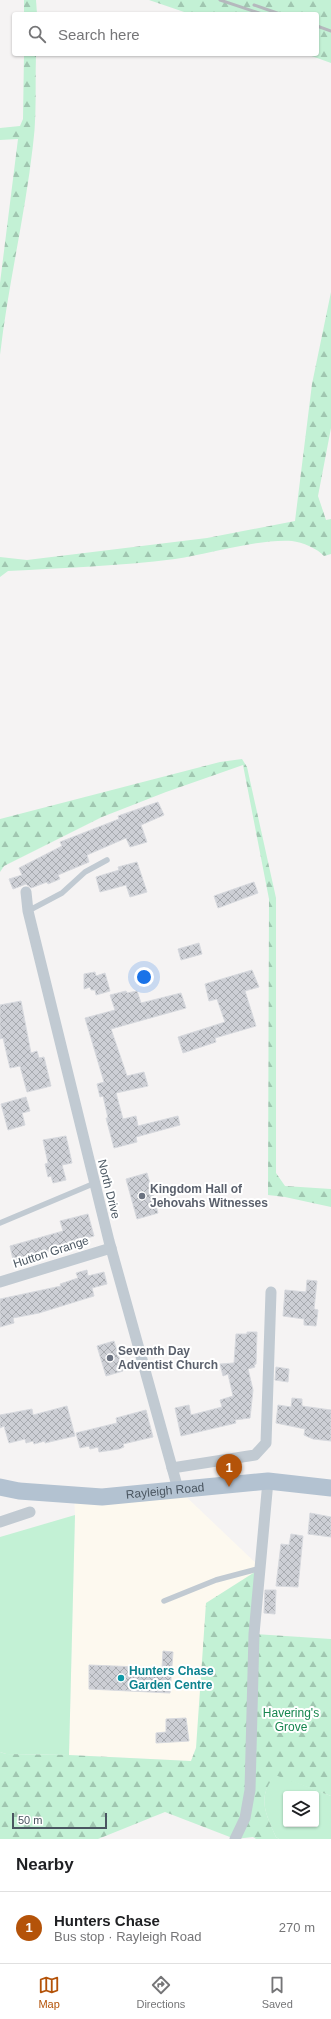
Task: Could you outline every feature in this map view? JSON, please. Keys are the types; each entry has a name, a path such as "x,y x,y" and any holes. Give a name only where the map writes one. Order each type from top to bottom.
{"main road":[{"name":"Rayleigh Road","path":"0,1487 19,1491 102,1497 268,1481 331,1488"}],"street":[{"name":"North Drive","path":"26,892 28,911 111,1248 178,1489"},
{"name":"Hutton Grange","path":"0,1282 111,1248"},
{"name":"Rayleigh Road","path":"172,1468 255,1455 266,1443 271,1292"},
{"path":"235,1839 245,1818 250,1790 254,1634 268,1481"},
{"path":"0,1522 30,1512"}],"lane":[{"path":"28,911 62,893 85,872 107,860"},
{"path":"0,1223 95,1184"},
{"path":"164,1601 216,1580 261,1568"}],"shaded area":[{"path":"178,1489 261,1568 191,1761 69,1755 75,1515 74,1495"}],"green space":[{"path":"24,0 36,0 37,12 24,12"},
{"path":"149,0 331,0 331,63 312,56 319,56 319,12 184,12"},
{"path":"24,56 36,56 34,134 30,172 7,303 0,355 0,283 18,139 0,140 0,128 20,126 23,119"},
{"path":"331,292 331,428 318,496 326,520 331,519 331,554 324,556 314,548 305,544 292,541 278,541 249,544 175,559 8,571 0,577 0,557 27,560 109,550 207,538 295,521 312,384"},
{"path":"242,759 247,767 276,898 276,1173 285,1186 331,1189 331,1207 285,1197 268,1195 269,899 243,765 166,792 102,817 4,866 0,872 0,819 220,762"},
{"path":"75,1515 69,1755 6,1754 0,1752 0,1537"},
{"name":"Havering's Grove","path":"261,1568 255,1634 331,1639 331,1796 275,1775 269,1783 266,1791 265,1805 272,1828 276,1837 279,1839 256,1839 253,1837 235,1839 165,1812 98,1839 0,1839 0,1752 6,1754 69,1755 191,1761 196,1748 206,1603"},
{"path":"275,1774 318,1791 283,1791 283,1827 319,1827 319,1791 331,1796 331,1839 279,1839 276,1837 266,1812 266,1790"}],"building":[{"path":"158,802 164,815 141,825 147,842 130,847 126,838 87,855 89,862 58,875 60,879 48,884 47,882 31,888 26,884 13,889 9,879 22,875 19,868 62,846 60,842 119,819 118,816"},
{"path":"137,862 147,892 130,897 126,885 100,892 96,877 119,870 118,867"},
{"path":"254,882 258,893 218,908 214,896"},
{"path":"199,943 202,954 181,960 178,949"},
{"path":"252,970 259,987 245,991 256,1026 215,1038 216,1042 183,1053 178,1037 225,1022 217,999 209,1001 205,984"},
{"path":"95,972 96,976 105,973 110,991 96,995 95,990 91,990 90,987 84,989 84,974"},
{"path":"126,991 127,993 137,991 141,1003 181,993 186,1008 111,1029 127,1076 144,1072 148,1086 116,1093 123,1119 136,1116 138,1126 178,1116 180,1125 136,1137 137,1142 114,1148 106,1118 108,1118 103,1096 100,1097 97,1084 104,1082 85,1018 115,1010 110,995"},
{"path":"21,1001 31,1053 37,1051 39,1058 44,1057 51,1086 27,1092 20,1066 10,1068 3,1038 0,1039 0,1005"},
{"path":"26,1097 30,1111 22,1113 25,1125 8,1130 1,1104"},
{"path":"66,1136 72,1163 62,1165 66,1180 53,1183 51,1176 48,1177 45,1164 48,1163 43,1140"},
{"name":"Kingdom Hall of Jehovahs Witnesses","path":"147,1173 158,1213 137,1219 126,1179"},
{"path":"88,1214 94,1236 76,1241 78,1245 67,1246 38,1254 39,1255 14,1264 10,1246 63,1231 60,1221"},
{"path":"87,1270 88,1276 104,1272 107,1284 92,1288 94,1296 39,1313 13,1318 14,1323 0,1327 0,1299 61,1286 60,1284 78,1278 76,1273"},
{"path":"307,1280 317,1281 314,1309 318,1310 316,1326 304,1325 304,1319 283,1316 285,1290 306,1292"},
{"path":"247,1332 257,1332 256,1364 254,1365 255,1367 248,1369 253,1390 250,1418 235,1420 236,1423 181,1436 175,1408 189,1405 191,1415 222,1407 220,1400 233,1396 228,1374 223,1376 220,1364 234,1363 236,1334 247,1334"},
{"name":"Seventh Day Adventist Church","path":"114,1341 123,1371 106,1376 97,1346"},
{"path":"276,1367 289,1369 288,1382 275,1380"},
{"path":"292,1398 302,1399 302,1406 331,1410 331,1441 313,1439 304,1435 305,1429 276,1423 278,1405 291,1407"},
{"path":"67,1406 75,1436 45,1443 45,1441 34,1444 33,1441 26,1443 25,1439 9,1443 4,1426 0,1428 0,1415 32,1409 33,1415"},
{"path":"146,1410 153,1437 123,1444 124,1447 119,1449 99,1452 98,1447 90,1449 89,1446 80,1448 76,1433 117,1423 116,1418"},
{"path":"310,1513 331,1517 331,1537 308,1534"},
{"path":"291,1534 303,1536 298,1587 276,1586 281,1544 289,1545"},
{"path":"265,1590 276,1590 275,1614 264,1613"},
{"name":"Hunters Chase Garden Centre","path":"163,1651 173,1652 170,1693 89,1689 89,1665 162,1668"},
{"path":"186,1718 189,1741 156,1743 156,1733 166,1732 166,1719"}],"railway":[{"path":"220,0 256,12"},
{"path":"254,5 274,12"},
{"path":"319,27 331,31"}],"place":[{"name":"Kingdom Hall of Jehovahs Witnesses","path":"142,1196"},
{"name":"Seventh Day Adventist Church","path":"110,1358"},
{"name":"Hunters Chase","path":"229,1487"},
{"name":"Hunters Chase Garden Centre","path":"121,1678"}]}
